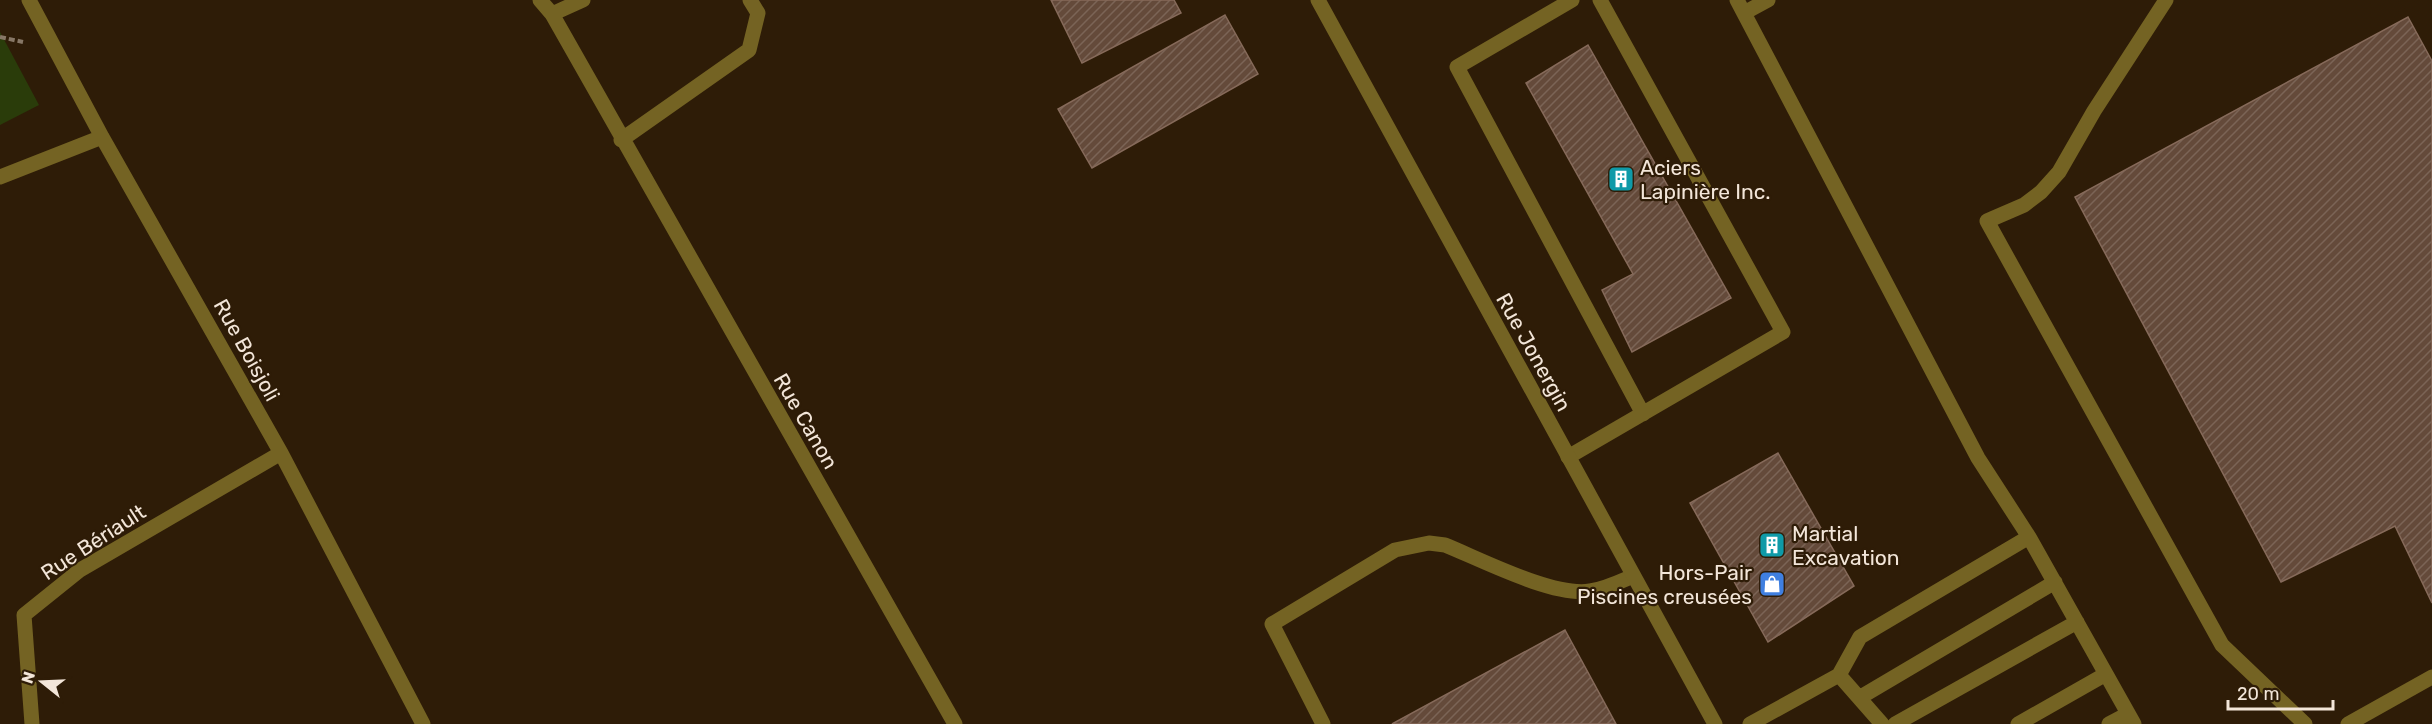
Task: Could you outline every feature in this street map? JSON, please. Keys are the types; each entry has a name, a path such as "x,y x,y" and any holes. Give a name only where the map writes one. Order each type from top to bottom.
{"street":[{"name":"Rue Boisjoli","path":"29,0 102,137 281,453 423,724"},
{"name":"Rue Canon","path":"540,0 552,14 621,140 955,724"},
{"path":"552,14 583,0"},
{"path":"621,140 748,50 758,14 750,0"},
{"name":"Rue Jonergin","path":"1318,0 1714,724"},
{"path":"1572,0 1457,67 1643,414"},
{"path":"1568,457 1783,332 1600,0"},
{"path":"1768,0 1741,7 1978,458 2030,537 2131,719 2109,724"},
{"path":"2166,0 2094,111 2059,172 2041,192 2024,205 1987,221 2222,645 2304,724"},
{"path":"0,177 102,137"},
{"name":"Rue Bériault","path":"32,724 24,615 80,570 281,453"},
{"path":"1750,724 1839,675 1860,637 2030,537"},
{"path":"1323,724 1272,624 1395,550 1429,543 1445,545 1567,591 1588,592 1633,576"},
{"path":"1859,698 2055,582"},
{"path":"1895,724 2077,622"},
{"path":"2018,724 2106,674"},
{"path":"1839,675 1882,724"},
{"path":"2348,724 2432,677"}],"green space":[{"path":"0,32 39,105 0,125"}],"building":[{"path":"1051,0 1174,0 1181,13 1082,63"},
{"path":"1225,15 1258,74 1092,168 1058,109"},
{"path":"2408,17 2432,61 2432,603 2395,526 2281,582 2075,197"},
{"name":"Aciers Lapinière Inc.","path":"1588,45 1731,298 1632,352 1602,290 1633,274 1526,83"},
{"name":"Martial Excavation","path":"1778,453 1854,586 1768,642 1690,503"},
{"path":"1565,630 1616,724 1392,724"}],"place":[{"name":"Aciers Lapinière Inc.","path":"1621,179"},
{"name":"Martial Excavation","path":"1772,545"},
{"name":"Hors-Pair Piscines creusées","path":"1772,584"}]}
